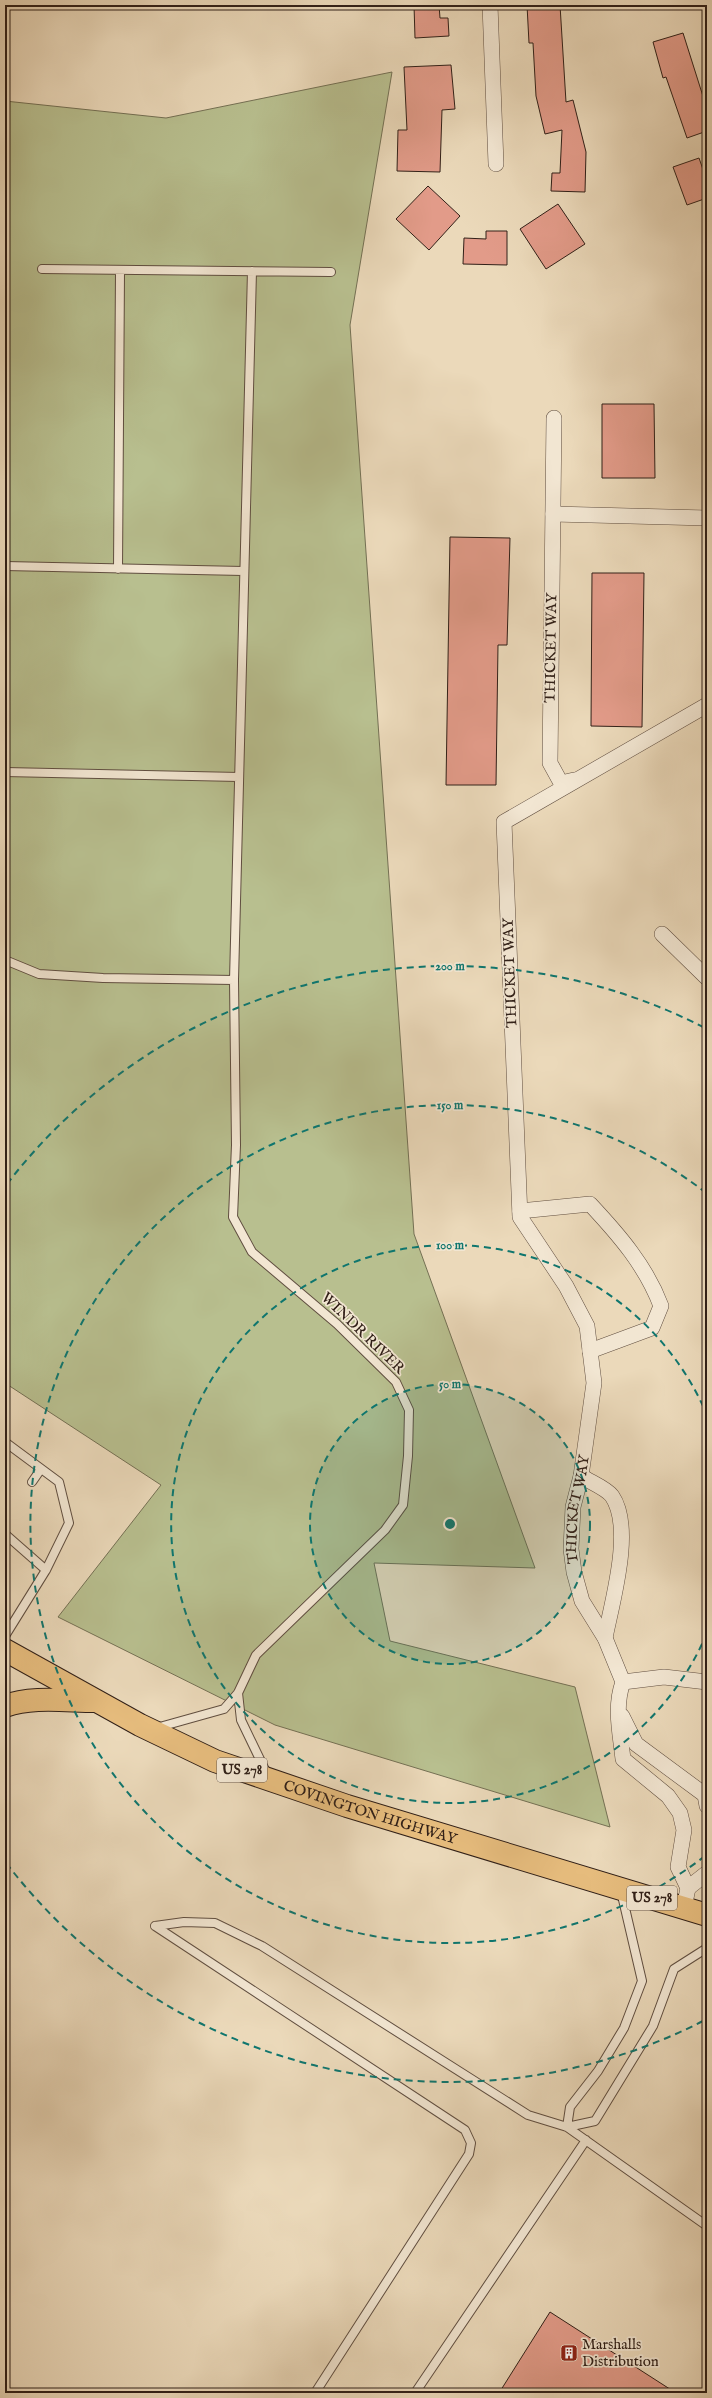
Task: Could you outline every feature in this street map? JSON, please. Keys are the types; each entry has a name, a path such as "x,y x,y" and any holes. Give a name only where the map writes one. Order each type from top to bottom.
{"main road":[{"name":"COVINGTON HIGHWAY","path":"5,1650 149,1729 215,1762 347,1806 620,1889 686,1898 707,1915"},
{"path":"5,1706 15,1702 98,1701"}],"street":[{"path":"490,5 496,164"},
{"name":"THICKET WAY","path":"554,418 550,763 561,783 579,778"},
{"path":"553,514 707,518"},
{"name":"THICKET WAY","path":"623,1682 605,1638 582,1601 574,1572 571,1548 573,1507 581,1476 594,1383 587,1326 566,1286 520,1217 504,822 707,705"},
{"path":"662,934 707,978"},
{"path":"520,1211 590,1204 619,1235 653,1284 661,1306 652,1328 590,1351"},
{"path":"581,1476 612,1495 620,1513 622,1550 605,1638"},
{"path":"686,1898 678,1867 684,1830 680,1813 668,1796 623,1759 617,1707 618,1697 623,1682 664,1677 707,1682"},
{"path":"617,1707 636,1744 705,1795 707,1806"},
{"path":"686,1898 707,1873"}],"lane":[{"path":"42,269 331,272"},
{"path":"118,569 120,270"},
{"name":"WINDR RIVER","path":"149,1729 224,1710 238,1693 256,1655 385,1530 404,1505 409,1410 396,1382 337,1324 252,1252 233,1217 236,1145 234,980 243,571 252,272"},
{"path":"5,566 243,571"},
{"path":"5,772 239,777"},
{"path":"5,960 38,974 103,978 234,980"},
{"path":"5,1442 59,1482 68,1522 46,1570 5,1636"},
{"path":"32,1482 41,1469"},
{"path":"5,1534 46,1570"},
{"path":"238,1693 241,1720 270,1780"},
{"path":"567,2127 570,2107 598,2071 624,2028 642,1981 620,1889"},
{"path":"315,2393 469,2154 472,2143 465,2130 155,1926 184,1922 215,1923 262,1946 528,2115 567,2127 707,2226"},
{"path":"567,2127 595,2121 653,2026 674,1968 707,1948"},
{"path":"414,2393 586,2140"}],"green space":[{"path":"392,72 350,325 414,1234 535,1568 374,1563 390,1641 575,1687 610,1827 275,1725 58,1617 161,1485 5,1383 5,101 166,118"}],"building":[{"path":"414,5 439,5 440,18 448,18 449,36 415,38"},
{"path":"527,5 560,5 566,102 573,100 586,152 585,192 551,191 552,173 560,173 562,130 545,134 536,96 533,43 529,43"},
{"path":"683,33 707,109 707,131 687,138 666,77 663,78 653,42"},
{"path":"451,65 455,109 442,110 440,172 397,171 398,130 407,130 404,67"},
{"path":"699,158 707,181 707,198 687,205 673,167"},
{"path":"428,186 460,216 429,250 396,219"},
{"path":"558,204 585,244 546,269 520,229"},
{"path":"486,231 507,231 507,265 463,264 464,238 486,239"},
{"path":"602,404 654,404 655,478 602,478"},
{"path":"450,537 510,538 507,645 498,645 496,785 446,785"},
{"path":"592,573 644,573 642,727 591,726"},
{"name":"Marshalls Distribution","path":"550,2312 676,2393 499,2393"}],"place":[{"name":"Marshalls Distribution","path":"569,2353"}]}
